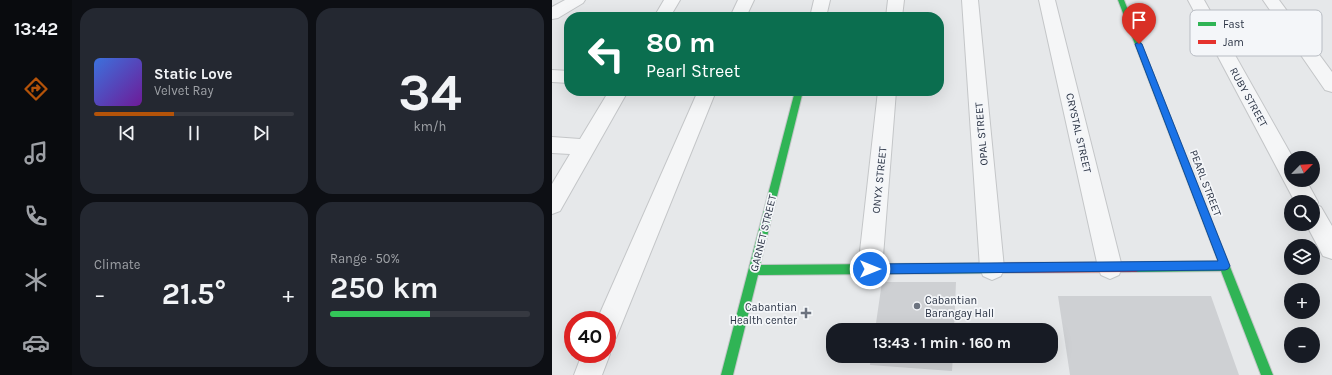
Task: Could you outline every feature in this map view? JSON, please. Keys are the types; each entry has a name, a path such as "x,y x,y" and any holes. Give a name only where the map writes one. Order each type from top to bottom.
{"street":[{"path":"552,14 577,0"},
{"path":"665,12 672,0"},
{"path":"740,12 746,0"},
{"path":"819,12 822,0"},
{"path":"895,12 896,0"},
{"name":"OPAL STREET","path":"970,0 992,268"},
{"name":"CRYSTAL STREET","path":"1047,0 1110,267"},
{"name":"PEARL STREET","path":"1121,0 1267,375"},
{"name":"RUBY STREET","path":"1196,0 1201,10"},
{"path":"1271,0 1278,10"},
{"path":"552,18 564,19"},
{"name":"RUBY STREET","path":"1227,56 1284,161"},
{"path":"1311,56 1332,85"},
{"path":"552,76 564,77"},
{"path":"552,204 616,96"},
{"path":"615,311 705,96"},
{"name":"GARNET STREET","path":"727,375 798,96"},
{"name":"ONYX STREET","path":"870,269 887,96"},
{"path":"552,145 585,148"},
{"path":"1320,227 1332,248"},
{"path":"754,270 1225,266"},
{"path":"588,375 593,363"}],"building":[{"name":"Cabantian Barangay Hall","path":"882,282 956,282 954,323 876,323"},
{"path":"1058,296 1211,296 1239,375 1070,375"},
{"path":"870,363 953,363 952,371 870,365"}],"traffic: fast":[{"path":"1121,0 1267,375"},
{"path":"727,375 798,96"},
{"path":"1136,267 1225,266"},
{"path":"754,270 996,268"}],"traffic: jam":[{"path":"996,268 1136,267"}],"place":[{"name":"Cabantian Barangay Hall","path":"917,306"},
{"name":"Cabantian Health center","path":"806,313"}],"route":[{"path":"870,269 1225,266 1139,44"}]}
